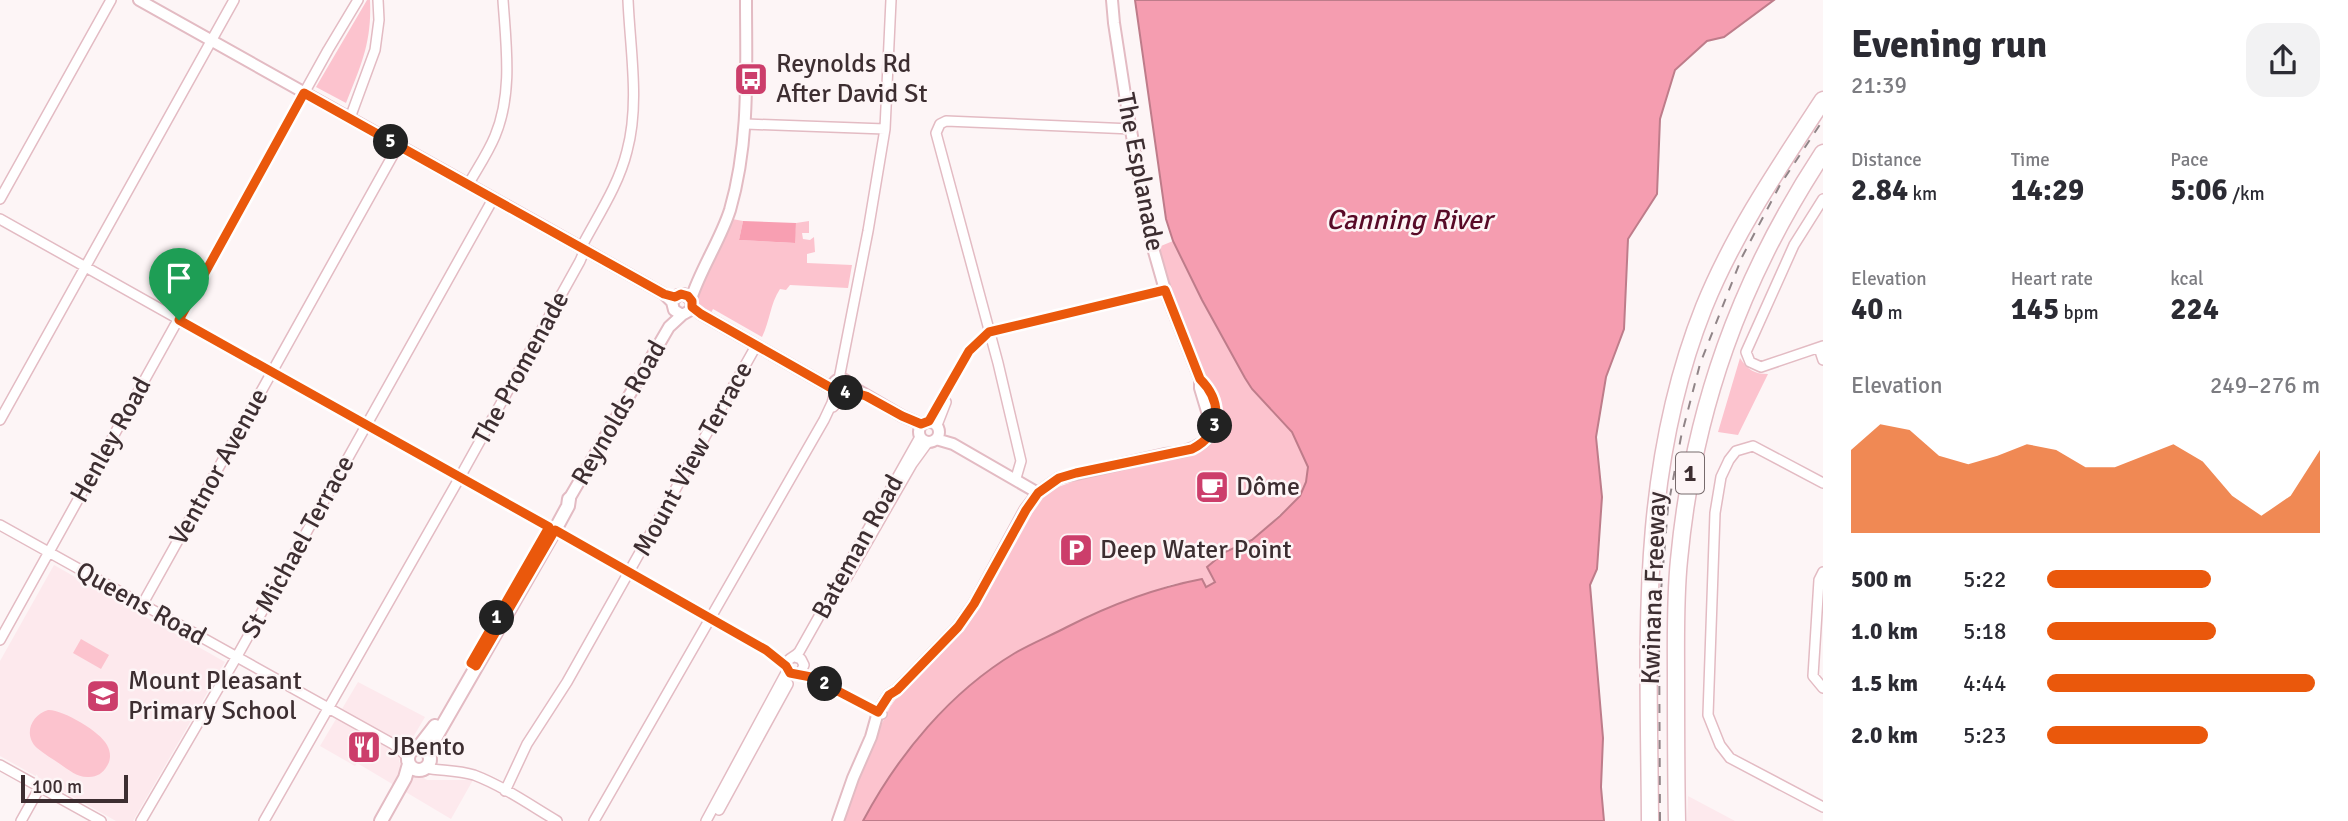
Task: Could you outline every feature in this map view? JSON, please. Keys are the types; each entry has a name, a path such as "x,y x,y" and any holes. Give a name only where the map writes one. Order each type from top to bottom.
{"highway":[{"name":"Kwinana Freeway","path":"1650,821 1650,568 1656,498 1666,433 1687,355 1725,261 1749,215 1823,100"},
{"name":"Kwinana Freeway","path":"1677,821 1677,591 1685,509 1697,441 1716,371 1754,275 1785,214 1823,153"}],"main road":[{"name":"Reynolds Road","path":"387,821 419,759 552,529 563,503 569,499"},
{"name":"Reynolds Road","path":"381,821 419,759"}],"street":[{"path":"0,200 111,0"},
{"path":"139,0 812,378 866,396 1016,478 1038,493"},
{"path":"0,420 234,0"},
{"name":"Henley Road","path":"0,640 358,0"},
{"path":"351,118 375,50 379,20 378,0"},
{"path":"468,185 495,137 501,116 507,82 503,0"},
{"name":"The Promenade","path":"264,821 580,261 583,244 622,169 631,133 633,111 628,0"},
{"name":"Reynolds Road","path":"569,499 695,284 730,209 746,124 746,0"},
{"path":"594,821 841,387 885,129 891,0"},
{"name":"The Esplanade","path":"838,821 853,778 889,695 958,627 1038,493 1059,478 1192,449 1205,441 1214,429 1216,416 1212,396 1200,379 1165,290 1151,241 1112,0"},
{"path":"1016,478 1021,461 998,363 936,133 940,124 946,121 1132,130"},
{"path":"746,124 885,129"},
{"name":"Ventnor Avenue","path":"142,605 398,146"},
{"path":"1823,199 1794,246 1746,352 1750,362 1761,367 1821,347 1823,360"},
{"name":"St Michael Terrace","path":"141,821 494,200"},
{"path":"0,219 880,713"},
{"name":"Bateman Road","path":"706,821 912,464 969,351 990,335 1165,290"},
{"name":"Bateman Road","path":"929,431 972,356 990,335"},
{"name":"Mount View Terrace","path":"505,790 527,744 567,682 756,346"},
{"path":"981,346 992,353 998,363"},
{"path":"1823,483 1752,446 1736,451 1729,460 1721,477 1715,513 1708,715 1720,745 1730,758 1823,807"},
{"name":"Queens Road","path":"0,525 419,759 473,775 505,790 557,821"},
{"path":"1823,572 1819,580 1813,676 1823,688"},
{"name":"Bateman Road","path":"713,821 789,683 795,666"},
{"path":"0,765 101,821"},
{"path":"21,821 40,787"}],"shaded area":[{"path":"367,0 370,0 370,15 367,41 346,103 316,87"},
{"path":"727,218 743,221 739,240 794,243 796,223 809,221 809,233 802,233 803,239 810,240 814,237 815,252 807,254 807,263 852,265 848,288 790,285 786,290 780,289 762,337 713,309 708,319 692,307"},
{"path":"743,221 796,223 795,243 739,240"},
{"path":"1173,241 1251,389 1292,432 1308,467 1300,496 1252,540 1225,552 1208,568 1216,582 1206,587 1202,579 1170,585 1088,616 869,809 863,821 842,821 868,751 890,707 909,680 943,647 1042,498 1058,487 1092,475 1186,455 1213,429 1213,404 1156,248"},
{"path":"1740,358 1752,370 1768,374 1738,435 1718,432"},
{"name":"Mount Pleasant Primary School","path":"54,565 225,662 133,821 116,821 0,756 0,661"},
{"path":"81,639 109,655 101,669 73,653"},
{"path":"358,682 425,717 399,761 401,765 427,780 473,780 451,819 357,763 355,766 320,746"},
{"path":"48,710 71,717 103,740 110,756 102,773 92,777 77,775 37,748 30,737 31,726 37,716"},
{"path":"1688,796 1735,821 1687,821"}],"water":[{"name":"Canning River","path":"1135,0 1774,0 1724,37 1707,41 1675,70 1660,119 1657,194 1628,239 1624,329 1606,377 1596,437 1602,497 1597,569 1590,585 1603,738 1601,787 1604,821 863,821 909,749 948,706 991,669 1028,646 1116,605 1184,583 1202,579 1206,587 1215,582 1207,567 1225,552 1252,540 1280,516 1300,496 1306,482 1308,467 1292,432 1245,378 1173,241 1166,219"}],"railway":[{"path":"1660,821 1659,615 1668,507 1681,437 1700,364 1742,257 1780,185 1823,120"}],"place":[{"name":"Reynolds Rd After David St","path":"751,79"},
{"name":"Dôme","path":"1212,487"},
{"name":"Deep Water Point","path":"1076,550"},
{"name":"Mount Pleasant Primary School","path":"103,696"},
{"name":"JBento","path":"364,747"}],"route":[{"path":"304,93 664,294 688,296 692,307 701,314 833,389 836,394 843,395 848,391 866,396 921,424 929,421 969,351 989,332 1165,290 1200,379 1212,396 1216,422 1209,437 1192,449 1076,473 1059,478 1038,493 958,627 889,695 878,712 811,677 790,673 786,666 766,650 555,530 476,666 471,663 549,527 179,320 304,93"}]}
